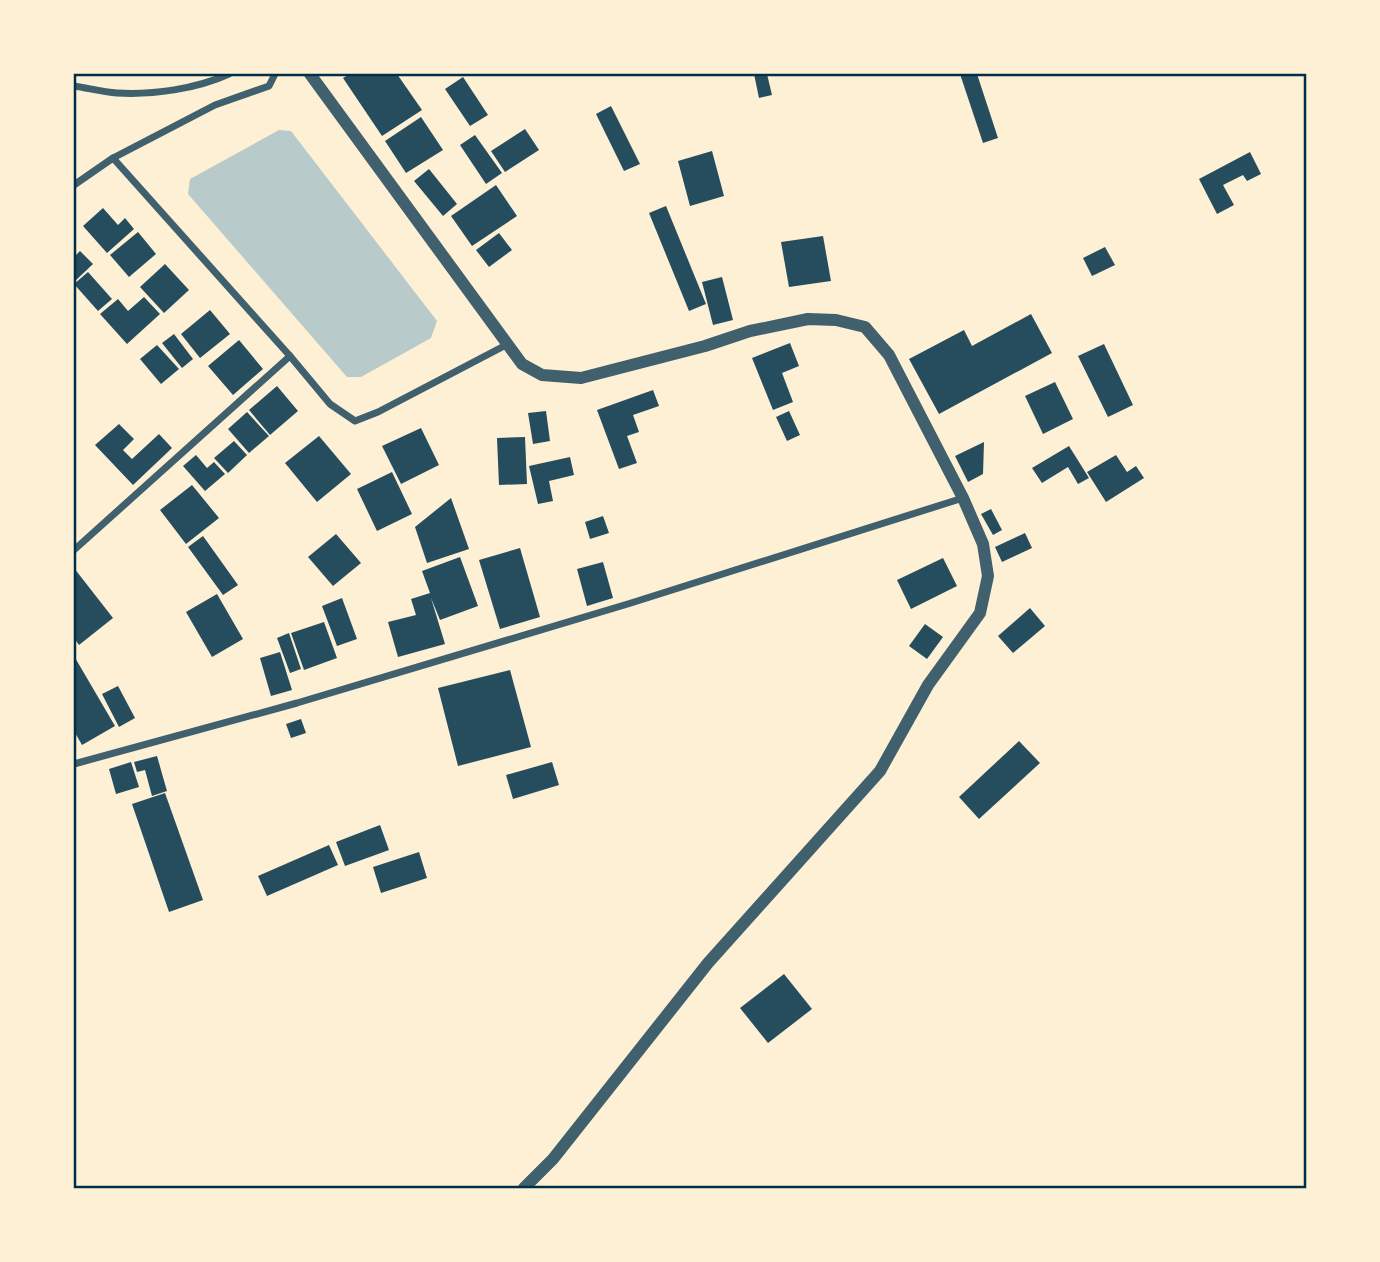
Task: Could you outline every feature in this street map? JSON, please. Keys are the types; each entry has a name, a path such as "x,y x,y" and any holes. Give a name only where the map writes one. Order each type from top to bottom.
{"street":[{"path":"74,86 114,93 144,93 211,82 229,74"},
{"path":"74,185 113,158 215,105 269,86 275,74"},
{"path":"310,74 522,364 542,375 581,378 705,346 750,331 808,319 836,320 865,327 889,355 983,544 988,576 980,613 928,685 880,771 708,963 554,1159 524,1188"},
{"path":"113,158 330,404 355,421 378,412 508,344"},
{"path":"74,550 290,356"},
{"path":"74,764 297,703 591,615 962,498"}],"shaded area":[{"path":"279,130 291,131 437,321 431,338 361,377 347,377 188,194 190,179"}],"building":[{"path":"350,74 397,74 422,110 382,136 343,78"},
{"path":"754,74 767,74 772,95 759,98"},
{"path":"960,74 977,74 998,138 983,143"},
{"path":"463,77 488,115 470,126 445,89"},
{"path":"611,106 640,164 624,171 596,114"},
{"path":"421,117 443,150 406,173 385,141"},
{"path":"525,129 539,150 505,172 491,151"},
{"path":"475,135 502,173 486,184 460,145"},
{"path":"712,151 724,196 690,206 678,161"},
{"path":"1250,152 1261,174 1247,181 1243,175 1223,185 1234,205 1217,214 1199,179"},
{"path":"429,169 457,204 443,216 414,181"},
{"path":"496,185 517,216 472,246 451,216"},
{"path":"666,206 706,304 689,311 649,213"},
{"path":"103,208 118,225 125,218 134,229 107,253 83,226"},
{"path":"138,232 156,254 129,277 110,255"},
{"path":"499,233 512,250 489,267 476,250"},
{"path":"823,236 831,281 789,287 781,242"},
{"path":"1105,247 1115,265 1092,276 1083,258"},
{"path":"80,251 93,264 74,282 74,257"},
{"path":"165,264 189,290 164,313 140,287"},
{"path":"88,272 112,299 98,311 74,284"},
{"path":"722,277 733,320 713,325 702,282"},
{"path":"144,297 160,314 127,344 100,314 118,299 128,311"},
{"path":"210,310 230,334 200,358 181,334"},
{"path":"1031,314 1052,353 939,414 909,359 964,330 972,346"},
{"path":"174,334 193,359 182,368 162,343"},
{"path":"239,340 263,369 233,395 208,366"},
{"path":"790,343 799,366 782,373 793,402 773,410 752,358"},
{"path":"1104,344 1133,405 1108,417 1078,356"},
{"path":"157,345 179,369 161,384 140,359"},
{"path":"1055,382 1073,419 1043,434 1025,396"},
{"path":"277,386 298,411 270,435 249,410"},
{"path":"653,390 659,406 633,415 639,432 627,436 637,463 619,469 597,410"},
{"path":"546,411 550,441 533,444 528,413"},
{"path":"789,411 800,435 787,441 776,417"},
{"path":"247,412 269,436 249,453 228,429"},
{"path":"119,424 134,439 123,450 132,459 159,434 172,448 133,485 95,445"},
{"path":"421,428 439,465 401,484 382,446"},
{"path":"319,436 351,474 317,502 285,463"},
{"path":"525,437 527,484 499,485 497,438"},
{"path":"234,441 247,455 228,473 214,458"},
{"path":"984,442 983,474 968,482 955,456"},
{"path":"1069,446 1089,478 1078,484 1068,467 1042,483 1032,468"},
{"path":"196,455 207,468 214,462 225,474 205,491 183,466"},
{"path":"1116,455 1127,472 1136,466 1144,478 1106,502 1087,472"},
{"path":"570,457 574,475 549,481 553,501 538,504 529,466"},
{"path":"392,472 412,514 377,531 357,489"},
{"path":"192,485 219,518 186,544 160,510"},
{"path":"451,498 469,549 427,563 415,527"},
{"path":"991,509 1002,530 993,535 981,514"},
{"path":"603,516 609,533 590,539 585,522"},
{"path":"1025,533 1032,548 1002,562 995,547"},
{"path":"336,534 361,563 333,586 308,557"},
{"path":"203,536 238,585 223,595 188,547"},
{"path":"520,548 540,617 500,629 479,560"},
{"path":"460,557 478,606 440,620 431,598 445,644 398,657 388,622 416,615 411,599 430,593 422,571"},
{"path":"943,558 957,586 911,609 897,580"},
{"path":"603,562 613,598 587,606 577,569"},
{"path":"74,568 113,618 79,645 74,638"},
{"path":"217,594 243,639 212,657 186,612"},
{"path":"342,598 357,639 337,646 322,606"},
{"path":"1030,608 1045,626 1013,653 998,636"},
{"path":"324,622 337,658 304,670 291,633"},
{"path":"925,624 943,637 927,659 909,646"},
{"path":"289,633 301,669 290,673 277,638"},
{"path":"280,652 292,690 271,696 260,658"},
{"path":"74,656 115,726 82,745 74,731"},
{"path":"510,670 531,747 458,766 438,688"},
{"path":"118,686 135,718 119,727 102,694"},
{"path":"301,719 306,733 291,738 286,724"},
{"path":"1019,741 1040,763 979,819 959,797"},
{"path":"157,756 167,791 152,796 145,770 137,772 134,762"},
{"path":"131,762 139,787 116,794 109,769"},
{"path":"552,762 559,785 513,799 506,775"},
{"path":"165,793 203,900 169,912 132,804"},
{"path":"380,825 389,850 345,866 336,842"},
{"path":"329,845 338,865 267,896 258,876"},
{"path":"419,852 427,878 381,893 373,867"},
{"path":"784,974 812,1009 768,1043 740,1008"}]}
